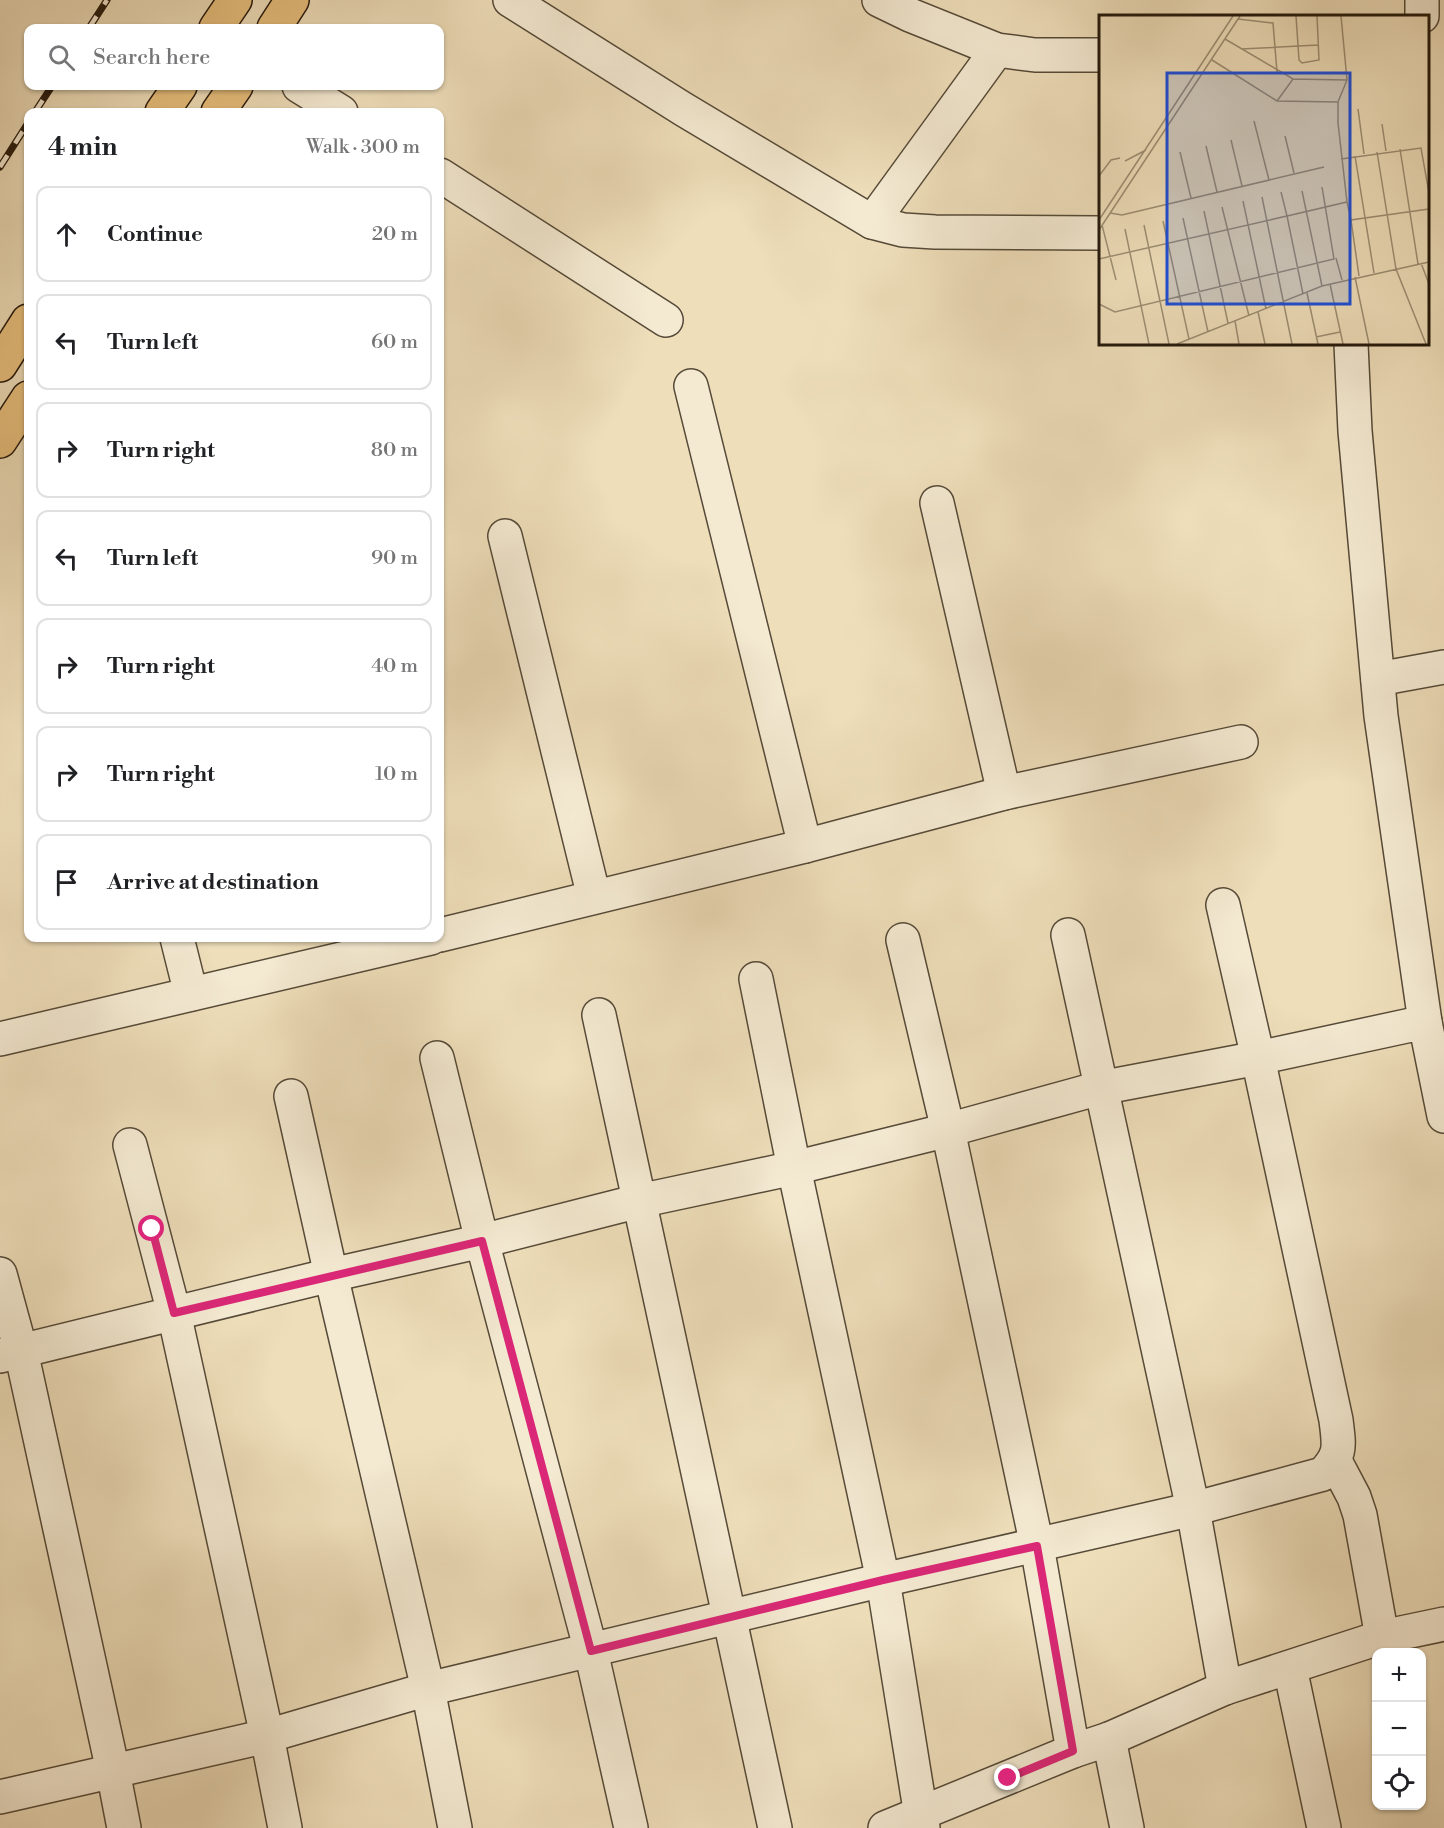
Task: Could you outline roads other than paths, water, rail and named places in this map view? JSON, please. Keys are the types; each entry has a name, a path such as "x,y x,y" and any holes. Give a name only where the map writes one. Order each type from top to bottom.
{"main road":[{"path":"219,24 235,0"},
{"path":"277,24 292,0"},
{"path":"165,108 177,90"},
{"path":"221,108 233,90"},
{"path":"0,365 24,327"},
{"path":"0,441 24,404"}],"street":[{"path":"510,0 683,109 872,222 903,230 935,232 1099,233"},
{"path":"879,0 997,50 1035,55 1099,55"},
{"path":"872,222 997,50"},
{"path":"305,90 335,108"},
{"path":"444,179 666,320"},
{"path":"1351,345 1355,431 1382,728 1425,1022 1444,1116"},
{"path":"691,386 805,846"},
{"path":"937,503 1004,794"},
{"path":"505,536 594,897"},
{"path":"1377,679 1444,667"},
{"path":"444,934 805,846 1004,794 1241,742"},
{"path":"0,1797 267,1736 428,1689 883,1580 1193,1509 1323,1474 1335,1461 1338,1443 1336,1420 1258,1058 1222,905"},
{"path":"1068,935 1193,1509 1225,1688"},
{"path":"903,940 948,1130 1037,1546 1073,1751"},
{"path":"178,942 191,994"},
{"path":"0,1039 396,942"},
{"path":"756,979 794,1168 883,1580 922,1821"},
{"path":"599,1015 775,1828"},
{"path":"10,1354 639,1201 794,1168 948,1130 1100,1088 1258,1058 1425,1022"},
{"path":"437,1058 482,1241 591,1651 631,1828"},
{"path":"291,1096 428,1689 455,1828"},
{"path":"130,1145 174,1313 285,1828"},
{"path":"0,1274 10,1354 113,1772 124,1828"},
{"path":"1335,1461 1354,1497 1360,1515 1382,1637"},
{"path":"885,1828 922,1821 1073,1751 1109,1739 1225,1688 1382,1637 1444,1624"},
{"path":"1290,1668 1324,1828"},
{"path":"1109,1739 1127,1828"}],"railway":[{"path":"92,24 107,0"},
{"path":"38,108 49,90"},
{"path":"0,167 24,129"}]}
